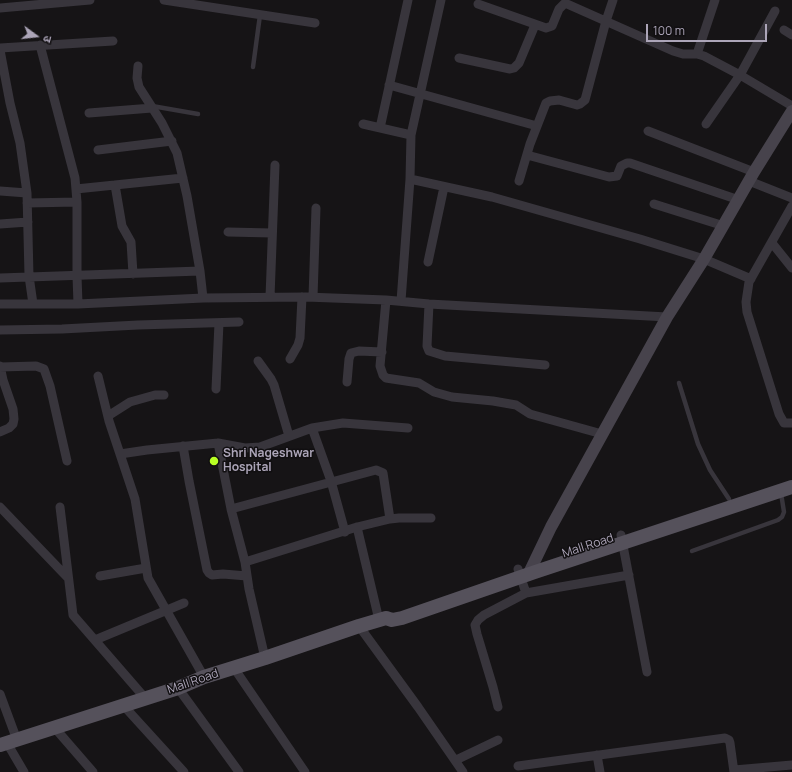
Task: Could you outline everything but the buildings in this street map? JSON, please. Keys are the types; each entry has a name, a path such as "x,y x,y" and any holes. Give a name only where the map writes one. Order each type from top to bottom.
{"main road":[{"path":"525,571 551,527 667,317 704,259 792,111"},
{"name":"Mall Road","path":"622,540 729,499 792,479"},
{"name":"Mall Road","path":"8,743 178,688 204,677 382,619 390,613 399,610 786,489"}],"street":[{"path":"0,8 90,0"},
{"path":"165,0 315,23"},
{"path":"380,128 408,0"},
{"path":"401,301 410,179 411,135 441,0"},
{"path":"519,181 546,103 558,100 577,105 583,102 613,0"},
{"path":"697,54 714,0"},
{"path":"478,4 535,25 550,28 561,6 572,3 606,21 673,51 682,54 697,54 740,74 792,106"},
{"path":"706,124 740,74 775,11"},
{"path":"459,58 510,69 514,68 519,63 535,25"},
{"path":"33,304 29,276 27,193 20,143 10,103 0,49 113,41"},
{"path":"40,45 72,162 76,189 76,276 78,304"},
{"path":"138,66 138,83 172,141 176,153 183,178 200,271 203,298"},
{"path":"389,85 537,126"},
{"path":"89,113 151,107"},
{"path":"363,124 411,135"},
{"path":"648,131 752,176 792,198"},
{"path":"98,150 172,141"},
{"path":"527,155 609,177 617,176 621,166 630,163 739,200"},
{"path":"270,297 275,165"},
{"path":"76,189 183,178"},
{"path":"410,179 500,199 640,239 704,259 751,279"},
{"path":"115,185 122,226 131,242 133,274"},
{"path":"428,262 444,187"},
{"path":"0,191 27,193"},
{"path":"27,203 77,202"},
{"path":"654,204 724,226"},
{"path":"792,206 751,279 747,293 747,312 779,414 784,423 792,423"},
{"path":"313,297 316,208"},
{"path":"0,224 28,222"},
{"path":"228,232 272,233"},
{"path":"772,243 792,268"},
{"path":"0,278 200,271"},
{"path":"290,359 298,345 300,338 302,297"},
{"path":"0,304 78,304 203,298 313,297 667,317"},
{"path":"386,300 380,366 382,375 390,379 419,384 434,392 452,397 516,405 530,414 602,434"},
{"path":"429,304 426,346 429,351 445,356 545,365"},
{"path":"0,330 62,330 138,325 239,322"},
{"path":"216,389 219,323"},
{"path":"347,382 351,353 359,351 382,352"},
{"path":"258,361 274,385 289,436"},
{"path":"0,432 9,428 13,424 14,419 13,409 0,366 36,366 44,369 50,386 67,461"},
{"path":"98,376 108,416 135,499 146,568 151,586 204,677"},
{"path":"108,416 130,402 155,395 164,395"},
{"path":"120,454 218,443 245,448 260,447 312,428 343,422 408,428"},
{"path":"312,428 331,482 345,532"},
{"path":"218,443 231,509 245,562 265,658"},
{"path":"183,446 207,570 212,575 223,574 247,576"},
{"path":"231,509 373,470 383,473 390,519"},
{"path":"0,507 68,578"},
{"path":"60,507 73,615 145,698"},
{"path":"245,562 357,527 390,519 432,518"},
{"path":"357,527 382,619"},
{"path":"622,540 647,672"},
{"path":"100,576 146,568"},
{"path":"525,571 526,593"},
{"path":"498,707 475,626 478,620 484,615 526,593 629,575"},
{"path":"95,640 184,603"},
{"path":"359,626 456,760 463,772"},
{"path":"234,668 305,772"},
{"path":"178,688 239,772"},
{"path":"0,694 8,743 24,772"},
{"path":"123,705 184,772"},
{"path":"54,727 93,772"},
{"path":"518,766 725,738 729,740 730,743 734,771 792,765"},
{"path":"456,760 498,740"},
{"path":"598,755 600,772"}],"lane":[{"path":"252,67 260,15"},
{"path":"151,107 198,114"},
{"path":"679,382 698,444 710,470 729,499"},
{"path":"692,551 778,520 782,517 784,512 786,489"}],"place":[{"name":"Shri Nageshwar Hospital","path":"214,461"}]}
